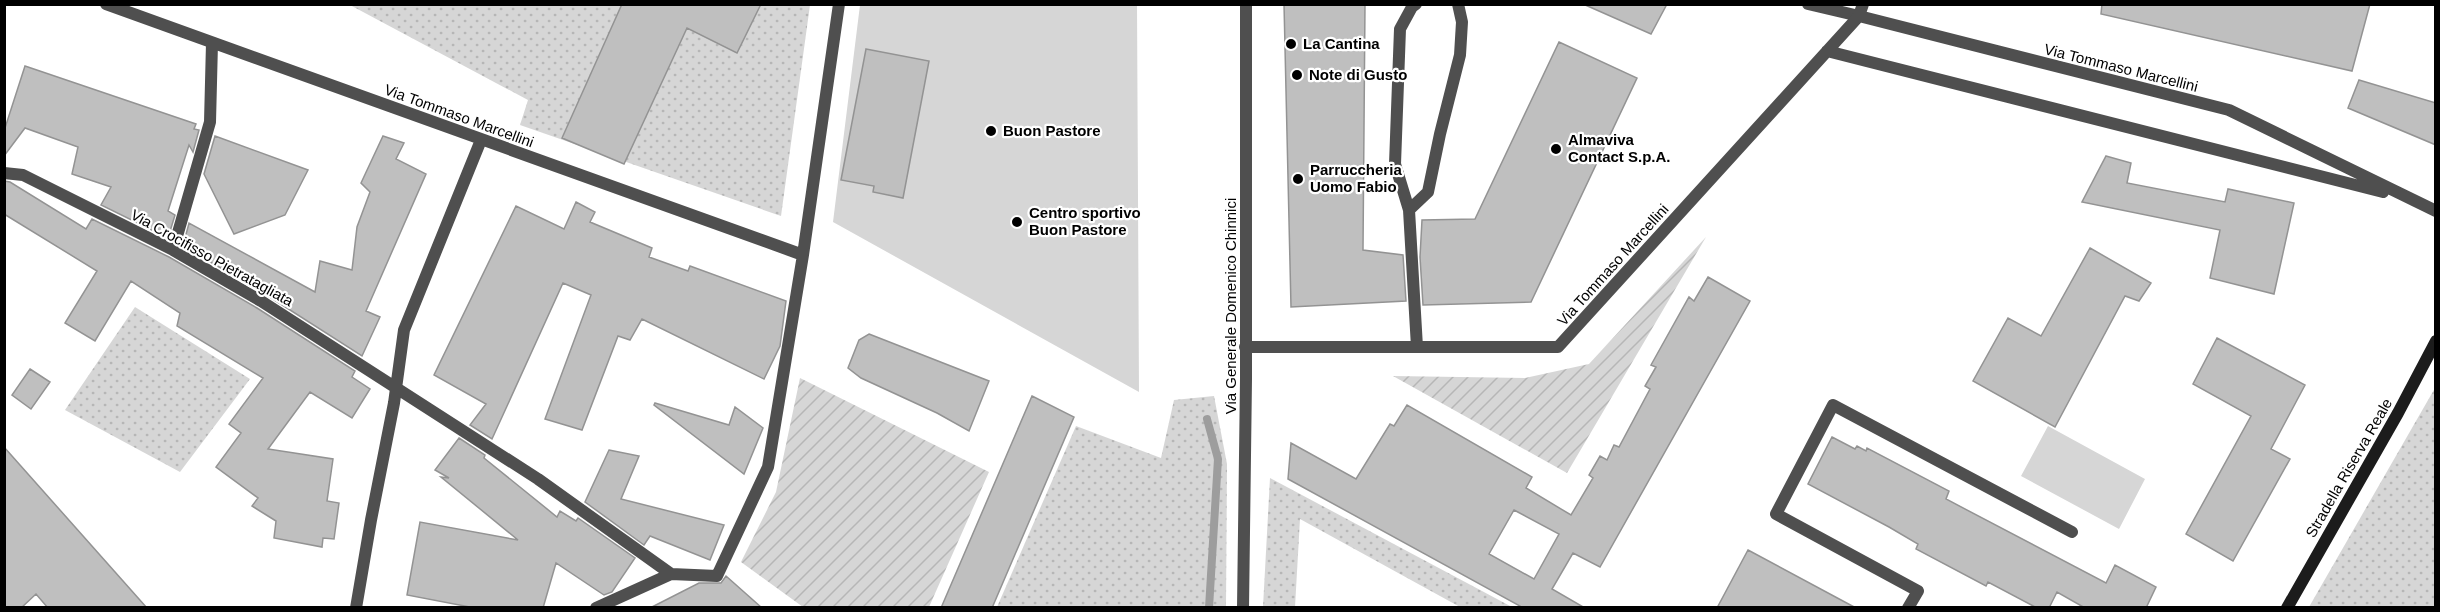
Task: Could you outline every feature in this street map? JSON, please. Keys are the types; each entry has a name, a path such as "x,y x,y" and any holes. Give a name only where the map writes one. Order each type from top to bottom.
{"street":[{"name":"Via Tommaso Marcellini","path":"106,4 803,255"},
{"path":"596,608 670,574 717,576 768,468 803,255 839,4"},
{"name":"Via Generale Domenico Chinnici","path":"1243,608 1246,4"},
{"path":"1416,4 1412,7 1401,29 1395,164 1409,210 1417,347"},
{"path":"1409,210 1428,192 1460,55 1462,22 1458,4"},
{"path":"1808,4 1861,10"},
{"name":"Via Tommaso Marcellini","path":"1245,347 1558,347 1827,51 1861,10 2229,110 2436,211"},
{"path":"173,250 210,122 212,42"},
{"name":"Via Tommaso Marcellini","path":"1827,51 2408,198"},
{"path":"356,608 396,387 404,330 481,140"},
{"name":"Via Crocifisso Pietratagliata","path":"4,173 23,175 173,250 261,301 538,479 670,574"},
{"name":"Stradella Riserva Reale","path":"2287,608 2398,413 2436,341"},
{"path":"1910,607 1918,591 1776,514 1833,405 2072,532"}],"shaded area":[{"path":"350,5 810,5 781,216 520,125 528,100"},
{"name":"Buon Pastore","path":"860,5 1137,5 1139,392 833,222"},
{"path":"1706,237 1567,473 1393,376 1525,378 1589,364"},
{"path":"135,307 250,379 180,472 65,410"},
{"path":"800,378 989,472 929,607 803,607 741,562 776,492"},
{"path":"2435,388 2435,607 2309,607"},
{"path":"1214,396 1227,464 1226,607 997,607 1076,426 1161,458 1174,400"},
{"path":"2048,426 2145,479 2119,529 2021,476"},
{"path":"1270,478 1512,607 1460,607 1300,519 1295,607 1263,607"}],"building":[{"path":"622,4 761,4 737,53 687,28 624,164 562,138"},
{"path":"1284,4 1365,4 1363,250 1403,255 1406,301 1291,307"},
{"path":"1583,4 1667,4 1651,34"},
{"path":"2102,4 2370,4 2352,71 2101,14"},
{"name":"Almaviva Contact S.p.A.","path":"1559,42 1637,78 1531,302 1423,305 1420,257 1422,220 1475,219"},
{"path":"866,49 929,61 903,198 873,192 874,186 841,180"},
{"path":"25,66 196,124 194,129 199,130 193,152 189,145 168,211 175,215 168,238 101,205 111,187 72,174 78,147 25,128 4,156 4,131"},
{"path":"2359,80 2436,103 2436,145 2348,108"},
{"path":"215,136 308,170 285,215 234,234 204,174"},
{"path":"383,136 404,143 396,159 426,174 366,311 380,317 362,356 265,294 183,246 189,223 315,292 320,261 352,270 357,227 370,192 361,183"},
{"path":"2106,156 2131,163 2127,183 2225,202 2228,189 2294,203 2274,294 2210,278 2220,230 2082,202"},
{"path":"4,181 10,182 86,229 92,219 169,257 257,308 355,371 352,377 370,389 352,418 310,392 268,449 333,459 327,501 339,503 334,539 323,538 322,547 274,538 276,521 252,506 258,498 216,467 241,433 229,424 263,378 177,326 180,313 131,281 95,341 65,323 97,271 4,214"},
{"path":"576,202 595,212 590,222 652,248 649,257 688,271 690,266 786,301 780,346 764,379 642,319 630,340 618,336 582,430 545,419 591,295 563,283 492,439 470,425 486,404 434,375 516,206 564,229"},
{"path":"2090,248 2151,283 2139,301 2125,296 2055,427 1973,381 2008,318 2041,336"},
{"path":"1708,277 1750,301 1600,567 1573,553 1552,589 1585,608 1519,608 1520,606 1288,479 1291,443 1356,479 1390,424 1394,426 1407,405 1532,477 1526,488 1571,515 1593,478 1589,475 1600,456 1607,460 1614,445 1619,447 1650,389 1645,386 1656,367 1651,365 1689,297 1694,301","holes":["1514,510 1559,534 1534,579 1489,554"]},
{"path":"869,334 989,381 969,431 937,413 861,378 848,368 859,340"},
{"path":"2217,338 2305,385 2271,449 2290,459 2233,561 2186,534 2251,416 2193,384"},
{"path":"30,369 50,382 31,409 12,395"},
{"path":"1032,396 1074,417 992,608 941,608"},
{"path":"655,403 729,425 735,407 763,428 744,474 654,405"},
{"path":"1832,437 1855,449 1857,446 1866,451 1867,448 1949,491 1946,499 2106,583 2115,565 2156,587 2146,608 2085,608 2057,592 2049,608 2037,608 1988,582 1986,586 1916,549 1918,544 1808,484"},
{"path":"459,438 485,455 484,458 557,517 560,511 576,521 578,518 635,558 612,592 604,595 556,563 543,608 475,608 407,595 420,522 518,540 441,477 449,478 435,470"},
{"path":"4,447 147,608 48,608 36,594 21,608 4,608"},
{"path":"609,450 639,456 621,499 724,525 710,560 650,536 644,545 585,502"},
{"path":"1748,550 1856,608 1717,608"},
{"path":"726,576 762,608 650,608 699,583 721,583"}],"waterway":[{"path":"1207,419 1218,459 1209,608"}],"place":[{"name":"La Cantina","path":"1291,44"},
{"name":"Note di Gusto","path":"1297,75"},
{"name":"Buon Pastore","path":"991,131"},
{"name":"Almaviva Contact S.p.A.","path":"1556,149"},
{"name":"Parruccheria Uomo Fabio","path":"1298,179"},
{"name":"Centro sportivo Buon Pastore","path":"1017,222"}]}
